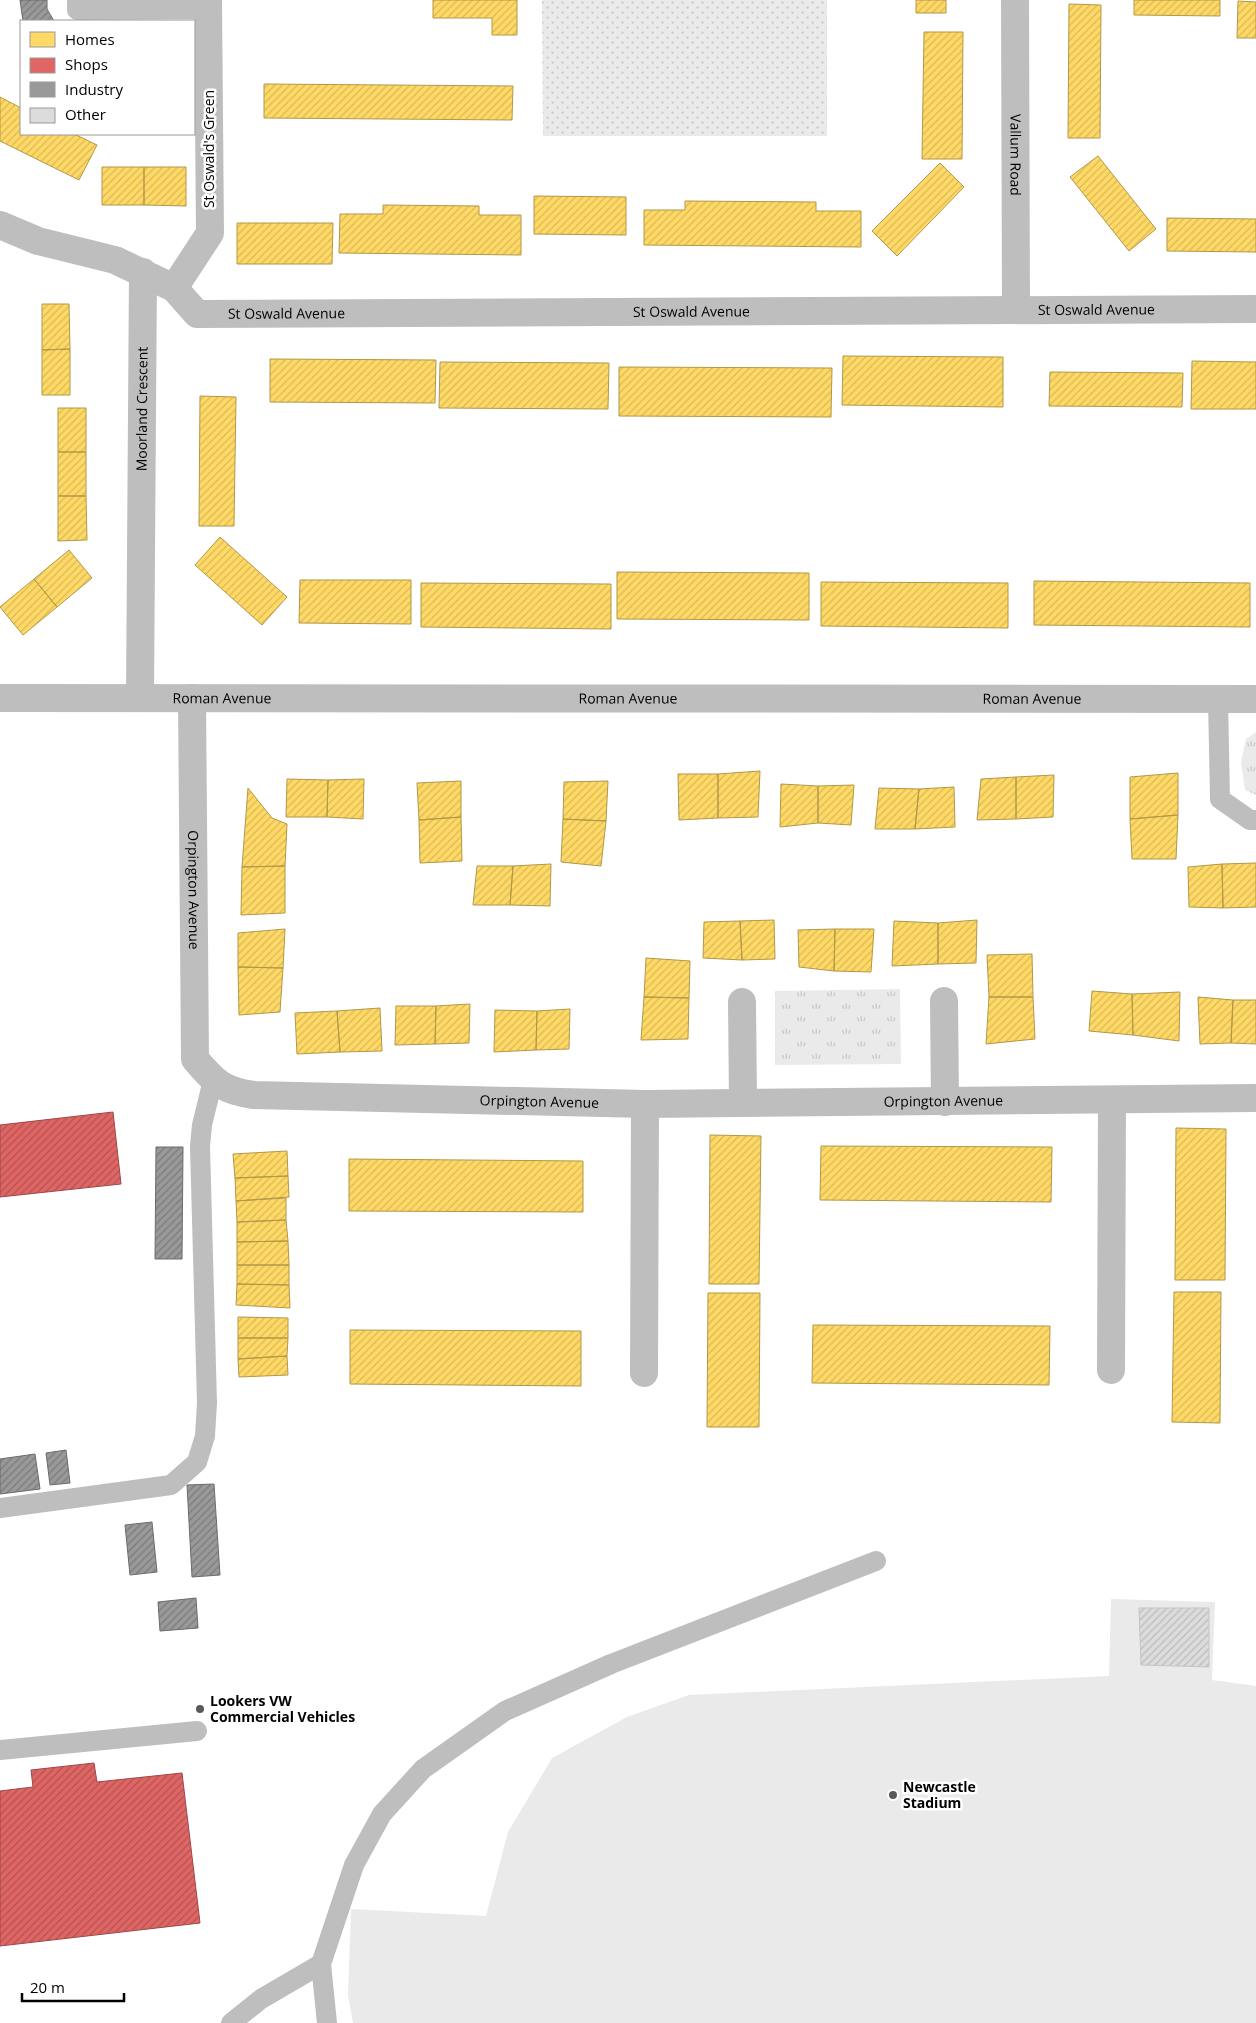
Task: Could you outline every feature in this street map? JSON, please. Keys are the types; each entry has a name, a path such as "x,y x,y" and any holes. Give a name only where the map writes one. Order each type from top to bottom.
{"street":[{"name":"Vallum Road","path":"1015,0 1016,310"},
{"name":"St Oswald's Green","path":"174,288 210,233 208,5"},
{"path":"0,225 38,241 115,260 143,272"},
{"name":"St Oswald Avenue","path":"143,272 174,288 197,314 1256,309"},
{"name":"Moorland Crescent","path":"140,697 143,272"},
{"name":"Roman Avenue","path":"0,698 1256,699"},
{"name":"Orpington Avenue","path":"192,698 195,1059 213,1080 232,1092 254,1096 645,1104 1112,1101 1256,1098"},
{"path":"944,1001 944,1102"},
{"path":"742,1002 743,1103"},
{"path":"1110,1370 1112,1101"},
{"path":"644,1373 645,1104"}],"lane":[{"path":"77,0 77,10 138,5 208,5"},
{"path":"1218,699 1220,799 1250,820 1256,820"},
{"path":"0,1508 171,1485 198,1462 205,1436 207,1403 200,1146 202,1125 213,1080"},
{"path":"327,2023 321,1964 354,1865 382,1814 430,1764 505,1711 611,1664 876,1561"},
{"path":"0,1750 197,1731"},
{"path":"231,2023 261,1999 321,1964"}],"green space":[{"path":"542,0 827,0 827,136 543,136"},
{"path":"1256,732 1256,795 1245,790 1241,762 1246,739"},
{"path":"900,989 901,1064 775,1065 775,991"},
{"name":"Newcastle Stadium","path":"1111,1599 1215,1602 1212,1680 1256,1686 1256,2023 353,2023 348,1995 351,1909 486,1916 508,1832 552,1758 627,1717 689,1695 1109,1676"}],"building: Homes":[{"path":"433,0 517,0 517,35 492,35 492,18 433,18"},
{"path":"916,0 946,0 946,13 916,13"},
{"path":"1134,0 1220,0 1220,16 1134,15"},
{"path":"1238,1 1256,2 1256,38 1237,38"},
{"path":"1069,4 1101,5 1100,138 1068,138"},
{"path":"924,32 963,32 962,159 922,159"},
{"path":"264,84 513,86 512,120 264,118"},
{"path":"0,97 20,107 20,135 76,135 97,145 79,180 0,141"},
{"path":"1098,156 1156,229 1129,251 1070,177"},
{"path":"940,163 964,187 897,256 872,231"},
{"path":"102,167 144,167 144,205 102,205"},
{"path":"144,167 186,167 186,206 144,205"},
{"path":"534,196 626,197 626,235 534,234"},
{"path":"685,201 816,202 816,211 861,211 861,247 644,245 644,210 685,210"},
{"path":"383,205 479,206 479,215 521,215 521,255 339,253 340,214 383,214"},
{"path":"1167,218 1256,219 1256,252 1167,251"},
{"path":"237,223 333,223 332,264 237,264"},
{"path":"42,304 69,304 70,349 42,350"},
{"path":"70,349 70,395 42,395 42,350"},
{"path":"843,356 1003,357 1003,407 842,405"},
{"path":"270,359 436,360 435,403 270,402"},
{"path":"1192,361 1256,362 1256,409 1191,409"},
{"path":"440,362 609,363 608,409 439,408"},
{"path":"619,367 832,368 831,417 619,416"},
{"path":"1050,372 1183,373 1182,407 1049,406"},
{"path":"200,396 236,397 234,526 199,526"},
{"path":"58,408 86,408 86,452 58,452"},
{"path":"58,452 86,452 86,496 58,496"},
{"path":"58,496 86,496 87,540 58,541"},
{"path":"220,537 287,597 262,625 195,565"},
{"path":"69,550 92,578 57,607 34,579"},
{"path":"617,572 809,573 809,620 617,619"},
{"path":"34,579 57,607 23,635 0,607"},
{"path":"300,580 411,580 411,624 299,623"},
{"path":"1034,581 1250,583 1250,627 1034,625"},
{"path":"821,582 1008,583 1008,628 821,626"},
{"path":"421,583 611,584 611,629 421,627"},
{"path":"760,771 758,817 718,818 718,774"},
{"path":"1178,773 1178,815 1130,819 1130,777"},
{"path":"678,774 718,774 718,818 679,820"},
{"path":"1054,775 1053,817 1016,819 1016,777"},
{"path":"1016,777 1016,819 977,820 981,779"},
{"path":"287,779 328,780 327,817 286,817"},
{"path":"364,779 363,819 327,817 328,780"},
{"path":"461,781 461,817 419,820 417,783"},
{"path":"608,781 606,821 563,819 564,782"},
{"path":"781,784 818,786 818,823 780,827"},
{"path":"854,785 851,825 818,823 818,786"},
{"path":"954,787 955,827 915,829 919,789"},
{"path":"248,788 272,818 287,824 285,866 242,867"},
{"path":"879,788 919,789 915,829 875,829"},
{"path":"1178,815 1176,859 1132,859 1130,819"},
{"path":"461,817 462,861 420,863 419,820"},
{"path":"563,819 606,821 601,866 561,862"},
{"path":"1256,863 1256,907 1223,908 1222,864"},
{"path":"551,864 550,906 510,905 513,866"},
{"path":"1222,864 1223,908 1189,907 1188,867"},
{"path":"285,866 285,913 241,915 242,867"},
{"path":"477,866 513,866 510,905 473,905"},
{"path":"774,920 775,959 742,960 740,921"},
{"path":"977,920 976,963 938,964 938,923"},
{"path":"740,921 742,960 703,958 704,922"},
{"path":"894,921 938,923 938,964 892,966"},
{"path":"285,929 283,968 238,967 238,933"},
{"path":"835,929 834,971 799,967 798,930"},
{"path":"835,929 874,929 871,972 834,971"},
{"path":"1032,954 1033,997 989,997 987,955"},
{"path":"646,958 690,961 689,998 644,997"},
{"path":"238,967 283,968 280,1012 239,1015"},
{"path":"1092,991 1132,994 1133,1035 1089,1031"},
{"path":"1180,992 1179,1041 1133,1035 1132,994"},
{"path":"644,997 689,998 688,1039 641,1040"},
{"path":"989,997 1033,997 1035,1039 986,1044"},
{"path":"1198,997 1233,1000 1231,1043 1200,1044"},
{"path":"1233,1000 1256,1000 1256,1044 1231,1043"},
{"path":"470,1004 469,1043 435,1044 436,1006"},
{"path":"396,1006 436,1006 435,1044 395,1045"},
{"path":"380,1008 382,1051 340,1052 337,1011"},
{"path":"570,1009 569,1049 536,1050 537,1011"},
{"path":"495,1010 537,1011 536,1050 494,1052"},
{"path":"337,1011 340,1052 297,1054 295,1013"},
{"path":"1176,1128 1226,1129 1225,1280 1175,1280"},
{"path":"710,1135 761,1136 759,1284 709,1284"},
{"path":"821,1146 1052,1147 1051,1202 820,1200"},
{"path":"287,1151 288,1176 235,1178 233,1154"},
{"path":"349,1159 583,1161 583,1212 349,1211"},
{"path":"288,1176 289,1197 236,1201 235,1178"},
{"path":"286,1198 286,1220 237,1222 236,1201"},
{"path":"286,1220 288,1241 237,1242 237,1222"},
{"path":"288,1241 289,1265 237,1265 237,1242"},
{"path":"237,1265 289,1265 289,1285 237,1284"},
{"path":"237,1284 289,1285 290,1308 236,1305"},
{"path":"1174,1292 1221,1292 1220,1423 1172,1422"},
{"path":"708,1293 760,1293 759,1427 707,1427"},
{"path":"238,1317 288,1318 288,1338 238,1338"},
{"path":"813,1325 1050,1326 1049,1385 812,1383"},
{"path":"350,1330 581,1331 581,1386 350,1384"},
{"path":"238,1338 288,1338 287,1356 238,1359"},
{"path":"287,1356 288,1375 239,1377 238,1359"}],"building: Shops":[{"path":"113,1112 121,1184 0,1197 0,1125"},
{"path":"94,1763 97,1782 182,1773 200,1923 0,1946 0,1791 33,1787 31,1770"}],"building: Industry":[{"path":"20,0 47,0 47,9 53,20 23,20"},
{"path":"156,1147 183,1147 182,1259 155,1259"},
{"path":"66,1450 70,1483 50,1485 46,1453"},
{"path":"35,1454 40,1489 0,1494 0,1459"},
{"path":"214,1484 220,1575 192,1577 187,1485"},
{"path":"152,1522 157,1572 130,1575 125,1525"},
{"path":"196,1598 198,1628 160,1631 158,1602"}],"building: Other":[{"path":"1139,1608 1209,1608 1209,1667 1141,1665"}],"place":[{"name":"Lookers VW Commercial Vehicles","path":"200,1709"},
{"name":"Newcastle Stadium","path":"893,1795"}]}
